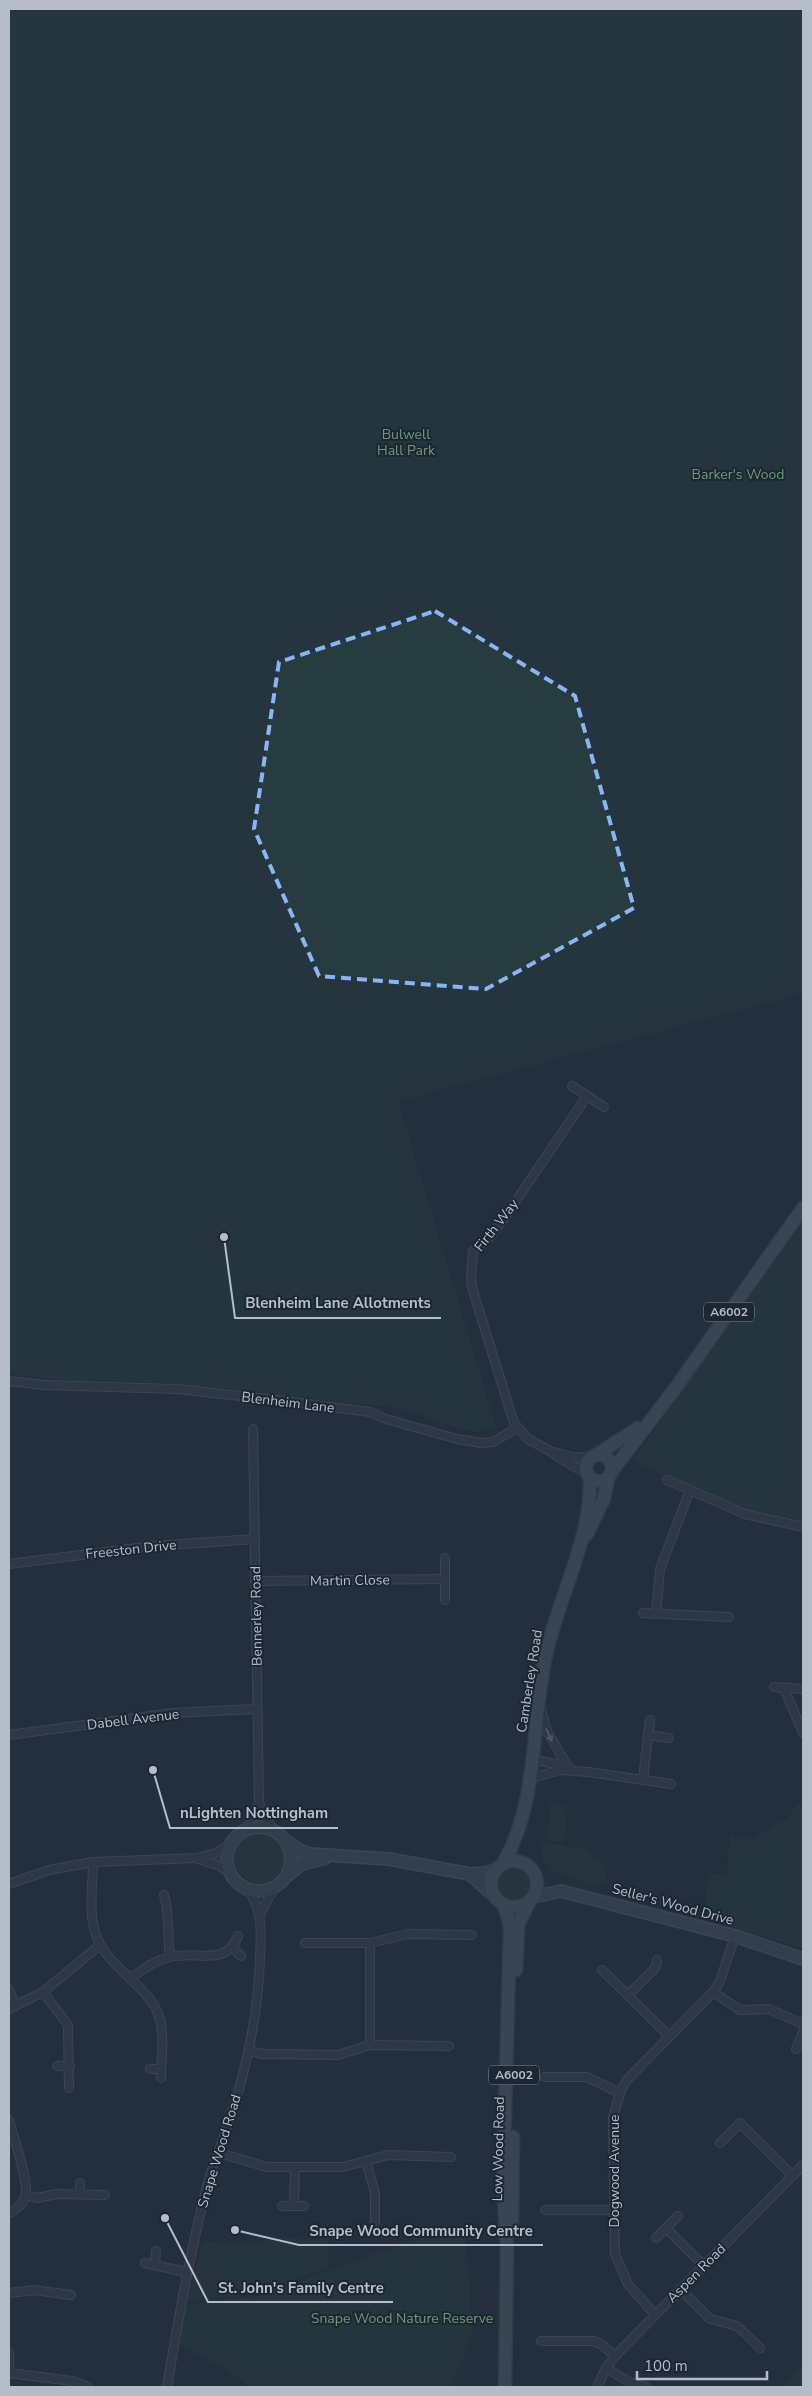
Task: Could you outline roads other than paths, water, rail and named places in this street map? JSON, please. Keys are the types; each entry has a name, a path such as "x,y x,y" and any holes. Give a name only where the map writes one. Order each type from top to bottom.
{"main road":[{"name":"Camberley Road","path":"583,1540 593,1526 604,1500 610,1475 674,1390 803,1208"},
{"name":"Camberley Road","path":"593,1456 628,1436 653,1416"},
{"path":"593,1456 607,1458 612,1464 610,1475 599,1482 588,1476 585,1467 593,1456"},
{"name":"Camberley Road","path":"530,1867 523,1854 520,1831 530,1778 538,1700 554,1620 583,1540 590,1503 588,1476"},
{"name":"Camberley Road","path":"500,1866 520,1831"},
{"path":"518,1861 530,1867 537,1881 531,1899 516,1907 503,1904 493,1895 491,1882 500,1866 518,1861"},
{"name":"Low Wood Road","path":"507,2249 511,2231 513,2195 518,1925 531,1899"},
{"name":"Low Wood Road","path":"503,1904 510,1928 503,2183 507,2249 505,2387"}],"street":[{"path":"572,1086 604,1107"},
{"name":"Firth Way","path":"517,1428 511,1417 472,1291 473,1251 490,1236 503,1220 587,1096"},
{"name":"Blenheim Lane","path":"9,1381 44,1385 169,1388 370,1412 386,1419 448,1437 482,1444 494,1442 517,1428"},
{"path":"517,1428 528,1439 588,1476"},
{"name":"Bennerley Road","path":"253,1429 259,1803 272,1829"},
{"path":"550,1451 572,1457 593,1456"},
{"path":"667,1480 745,1514 803,1527"},
{"path":"656,1614 660,1569 690,1490"},
{"name":"Freeston Drive","path":"9,1564 153,1546 254,1540"},
{"path":"445,1558 445,1600"},
{"name":"Martin Close","path":"255,1581 445,1579"},
{"path":"643,1613 729,1617"},
{"path":"774,1687 803,1689"},
{"path":"784,1688 803,1733"},
{"path":"538,1700 547,1731 568,1767"},
{"name":"Dabell Avenue","path":"9,1735 173,1713 257,1709"},
{"path":"643,1779 650,1720"},
{"path":"648,1735 669,1738"},
{"path":"532,1759 588,1772"},
{"path":"530,1778 562,1770 671,1784"},
{"name":"Bennerley Road","path":"247,1829 259,1803"},
{"path":"9,1884 50,1870 94,1862 197,1858 216,1853 231,1844 238,1835 247,1829 260,1826 272,1829 303,1852 331,1856 398,1860 470,1874 487,1873 500,1866"},
{"path":"287,1841 292,1861 288,1875"},
{"path":"231,1844 227,1862 232,1875"},
{"path":"197,1858 220,1866 246,1888 261,1891 274,1888 302,1864 331,1856"},
{"path":"94,1862 93,1925 100,1944 154,2006 161,2030 160,2078"},
{"path":"470,1874 493,1895"},
{"name":"Snape Wood Road","path":"167,2387 186,2272 206,2191 248,2051 258,1998 260,1914 246,1888"},
{"name":"Snape Wood Road","path":"260,1914 274,1888"},
{"name":"Seller's Wood Drive","path":"531,1899 562,1891 735,1936 803,1959"},
{"path":"164,1895 167,1904 166,1935 170,1957"},
{"path":"167,1904 176,1903"},
{"path":"305,1943 370,1943 408,1934 472,1935"},
{"path":"130,1979 142,1969 170,1957 224,1955 233,1948 238,1936"},
{"name":"Dogwood Avenue","path":"655,2315 628,2284 617,2263 614,2245 613,2117 620,2093 637,2068 714,1992 720,1981 735,1936"},
{"path":"370,1943 370,2045"},
{"path":"9,1989 12,2007 43,1992 100,1944"},
{"path":"233,1948 241,1956"},
{"path":"628,1995 656,1964 665,1970"},
{"path":"602,1970 669,2036"},
{"path":"611,1978 617,1972"},
{"path":"43,1992 68,2025 69,2088"},
{"path":"714,1992 740,2010 769,2009 803,2024"},
{"path":"796,2050 803,2032"},
{"path":"248,2051 263,2054 338,2055 370,2045 449,2046"},
{"path":"57,2066 70,2066"},
{"path":"556,2067 557,2077"},
{"path":"150,2069 161,2069"},
{"path":"545,2077 587,2077 620,2093"},
{"path":"9,2120 25,2182 26,2194 22,2203 9,2213"},
{"path":"720,2143 740,2123 793,2176"},
{"path":"218,2153 254,2165 295,2167 343,2167 388,2155 451,2157"},
{"path":"366,2161 375,2193 375,2222"},
{"name":"Aspen Road","path":"598,2387 606,2368 615,2356 803,2165"},
{"path":"294,2206 295,2167"},
{"path":"80,2183 80,2194"},
{"path":"26,2194 37,2198 57,2194 105,2195"},
{"path":"556,2201 556,2210"},
{"path":"282,2206 304,2206"},
{"path":"545,2210 614,2210"},
{"path":"656,2238 678,2216"},
{"path":"666,2228 704,2266"},
{"path":"155,2264 156,2252"},
{"path":"145,2264 155,2264 186,2272"},
{"path":"680,2289 710,2319 737,2326 760,2348"},
{"path":"9,2293 34,2290 71,2295"},
{"path":"751,2339 758,2332"},
{"path":"541,2341 565,2337 593,2341 601,2344 615,2356"},
{"path":"9,2353 9,2374 72,2381 88,2387"},
{"path":"606,2368 630,2382 646,2387"}],"place":[{"name":"Blenheim Lane Allotments","path":"224,1237"},
{"name":"nLighten Nottingham","path":"153,1770"},
{"name":"St. John's Family Centre","path":"165,2218"},
{"name":"Snape Wood Community Centre","path":"235,2230"}],"park label":[{"name":"Bulwell Hall Park","path":"406,442"},
{"name":"Barker's Wood","path":"738,474"},
{"name":"Snape Wood Nature Reserve","path":"402,2318"}]}
